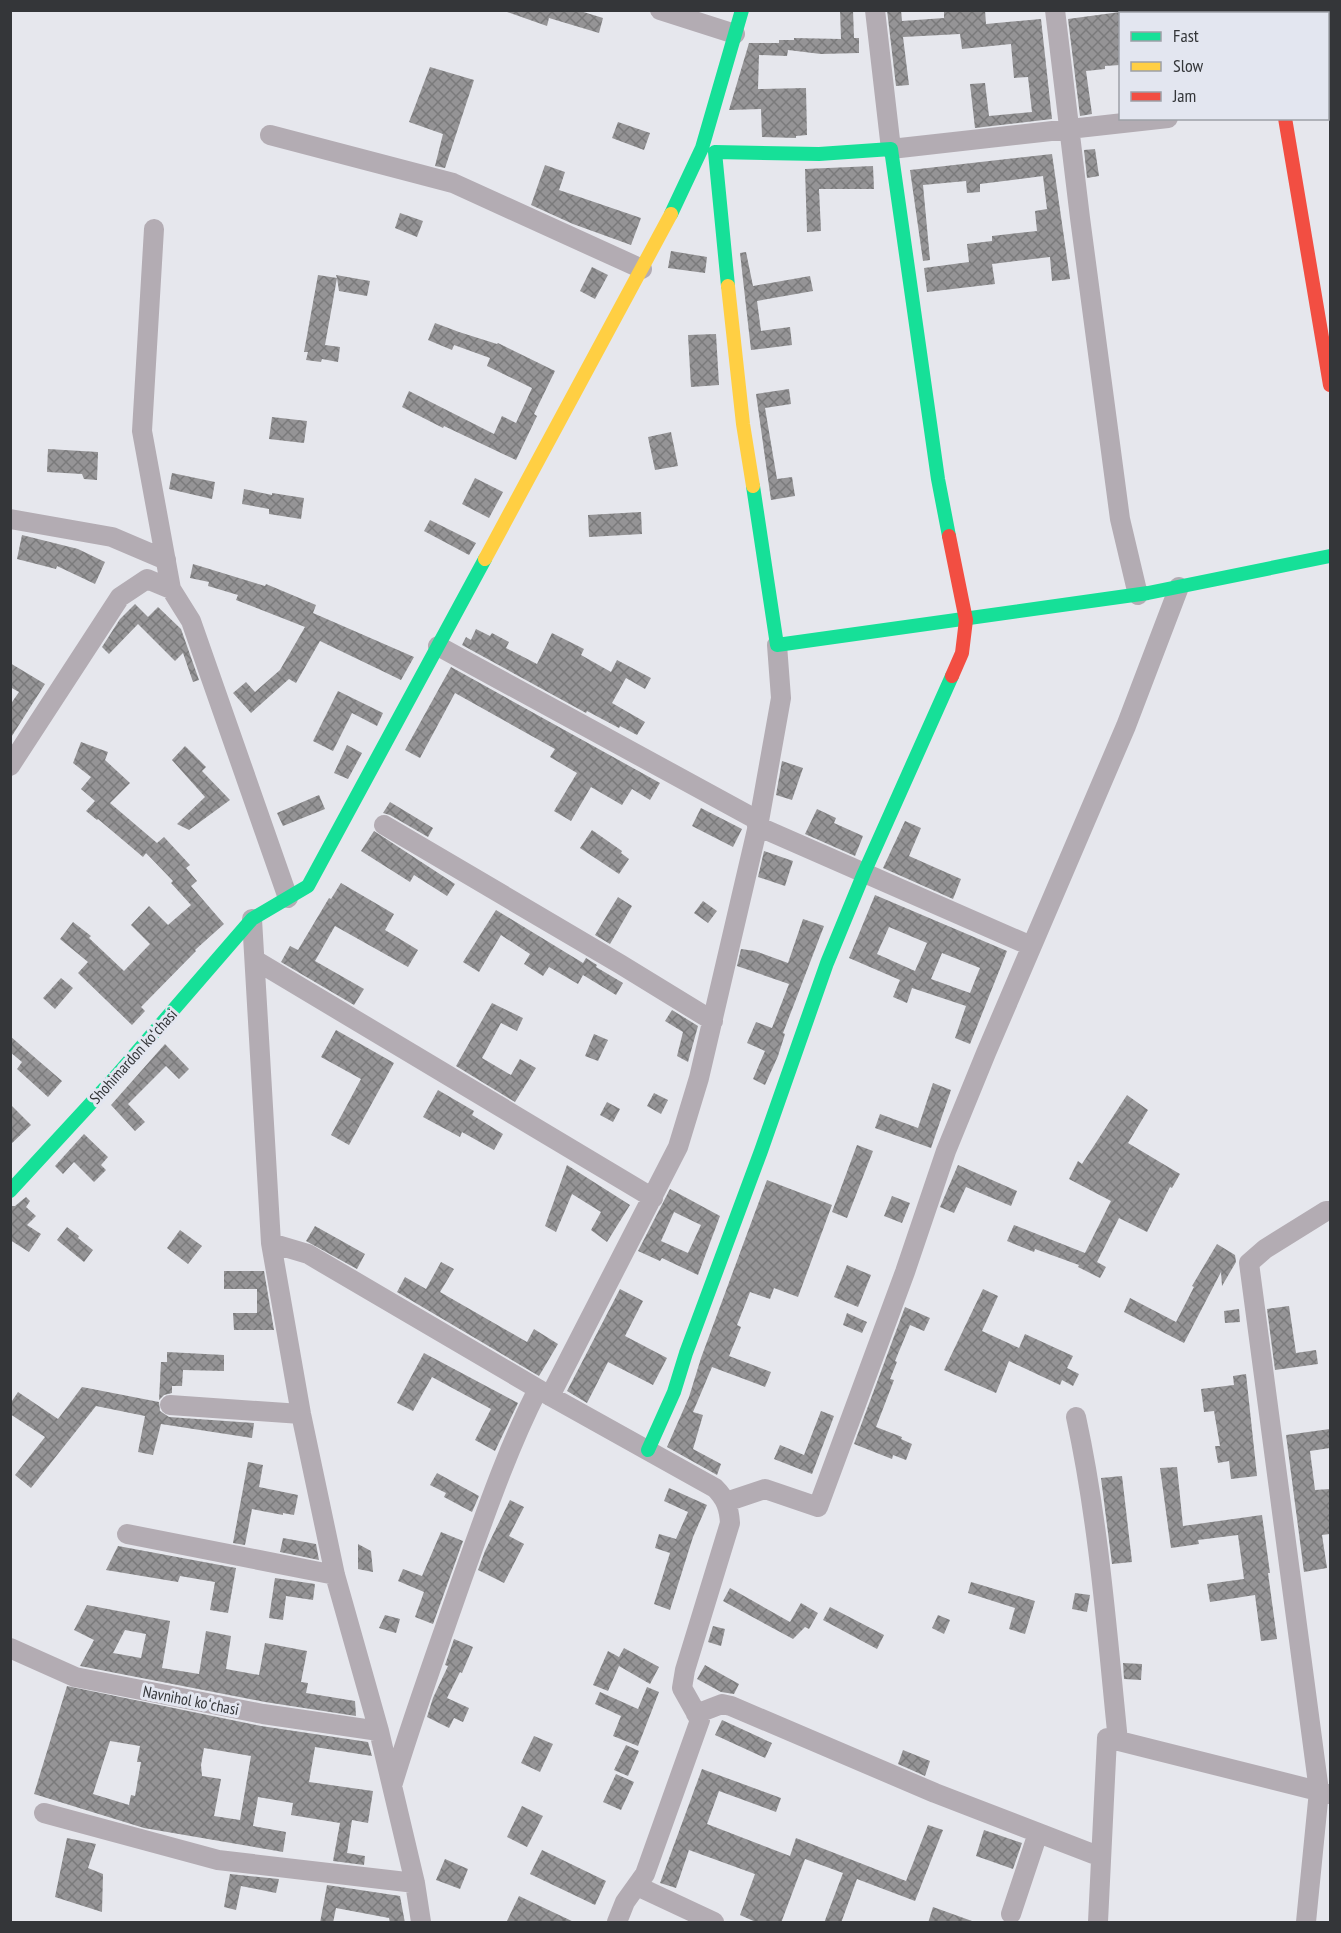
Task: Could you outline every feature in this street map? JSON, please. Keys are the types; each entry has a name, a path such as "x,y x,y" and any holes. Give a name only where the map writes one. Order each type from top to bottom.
{"street":[{"path":"660,10 735,34"},
{"path":"392,1787 434,1658 516,1432 544,1393 653,1198 678,1147 699,1078 758,823 781,699 777,645 743,424 725,261 709,150 742,10"},
{"path":"648,1450 674,1392 827,963 864,873 962,653 966,620 938,479 891,149 875,10"},
{"path":"1055,10 1120,519 1138,595"},
{"path":"709,150 819,154 891,149 1152,120"},
{"path":"1285,120 1330,385"},
{"path":"270,135 453,183 642,269"},
{"name":"Shohimardon koʻchasi","path":"10,1191 117,1075 252,919 308,886 679,200 709,150"},
{"path":"154,229 142,430 171,589 191,621 288,898"},
{"path":"10,519 112,537 166,560"},
{"path":"777,645 1138,595 1330,556"},
{"path":"10,766 120,597 147,579 171,589"},
{"path":"726,1502 765,1489 818,1507 905,1272 946,1151 1126,726 1179,587"},
{"path":"438,646 758,823 864,873 1031,946"},
{"path":"384,825 713,1021"},
{"path":"252,919 271,1243 302,1414 335,1575 379,1731 415,1883 421,1923"},
{"path":"255,960 653,1198"},
{"path":"1306,1923 1325,1792 1248,1263 1264,1249 1330,1210"},
{"path":"271,1243 308,1254 544,1393 715,1488 724,1497 730,1523 685,1670 682,1688 700,1720 645,1874 625,1902 617,1923"},
{"path":"170,1405 302,1414"},
{"path":"1076,1417 1104,1599 1118,1741"},
{"path":"127,1534 335,1575"},
{"name":"Navnihol koʻchasi","path":"10,1648 75,1677 264,1714 379,1731"},
{"path":"696,1714 722,1704 731,1706 935,1793 1101,1857"},
{"path":"1098,1923 1107,1738 1325,1792"},
{"path":"44,1813 218,1860 415,1883"},
{"path":"1011,1914 1038,1833"},
{"path":"638,1886 714,1923"}],"building":[{"path":"508,10 577,10 603,18 599,33 549,18 547,26 507,12"},
{"path":"840,10 853,10 854,38 859,38 859,53 821,54 788,50 787,56 759,55 758,89 806,88 807,135 796,136 796,138 762,137 761,109 729,110 749,43 779,43 779,40 794,40 794,38 841,39"},
{"path":"887,10 901,10 902,21 944,18 944,10 985,10 986,24 1041,19 1052,119 975,128 970,84 985,83 989,116 1032,112 1028,77 1014,78 1011,44 962,49 960,34 903,37 909,85 896,86"},
{"path":"1119,12 1119,65 1086,71 1092,114 1080,116 1068,19"},
{"path":"430,67 474,80 445,168 435,166 443,134 409,122"},
{"path":"618,122 650,133 644,150 612,138"},
{"path":"1095,149 1099,176 1087,178 1084,150"},
{"path":"1052,154 1070,279 1052,281 1050,257 992,264 995,284 927,292 924,268 969,262 967,244 992,241 992,236 1037,231 1035,211 1047,209 1043,176 980,184 980,192 967,193 966,181 923,185 930,260 923,261 910,170"},
{"path":"545,165 565,172 559,190 641,218 631,245 573,224 531,205"},
{"path":"873,166 874,189 819,189 821,231 807,232 805,169"},
{"path":"400,213 423,221 417,237 395,228"},
{"path":"671,251 707,257 705,273 668,268"},
{"path":"746,252 753,286 810,276 813,291 757,301 761,331 790,327 792,345 751,350 740,253"},
{"path":"592,267 608,275 595,299 580,291"},
{"path":"318,275 337,278 325,345 340,347 338,362 322,359 321,362 306,360 308,352 304,352"},
{"path":"336,275 370,281 367,296 339,291"},
{"path":"435,323 498,343 555,371 534,414 537,416 516,460 402,407 409,391 494,434 502,416 516,423 532,388 487,366 490,358 454,345 452,350 428,340"},
{"path":"716,334 719,385 691,387 688,335"},
{"path":"789,389 791,404 765,408 777,479 792,477 795,496 771,500 756,394"},
{"path":"272,417 307,421 304,443 269,439"},
{"path":"671,432 678,466 655,470 648,437"},
{"path":"48,449 98,452 97,480 84,479 82,474 47,472"},
{"path":"172,473 215,482 212,499 169,489"},
{"path":"475,478 503,492 489,518 462,504"},
{"path":"244,489 304,498 301,519 269,514 269,509 242,504"},
{"path":"641,512 642,534 589,537 588,515"},
{"path":"430,520 476,543 469,555 424,531"},
{"path":"22,535 78,549 105,562 95,584 57,566 56,569 17,559"},
{"path":"193,564 265,586 266,584 316,605 313,613 414,657 401,680 320,641 296,683 289,679 251,713 233,693 246,682 255,692 280,670 305,627 236,600 238,595 208,586 209,582 190,578"},
{"path":"135,604 148,617 158,607 181,629 199,680 193,682 183,653 175,661 138,624 109,654 102,647 120,619"},
{"path":"476,629 490,636 492,633 509,642 506,648 537,664 552,633 584,649 581,655 611,672 617,660 651,678 645,689 626,678 612,703 645,722 637,735 620,726 619,728 587,711 586,713 462,645 466,637 471,640"},
{"path":"10,663 45,684 10,739 10,705 19,692 10,687"},
{"path":"451,667 660,783 650,800 632,789 622,805 591,787 571,821 554,811 577,773 550,757 555,749 455,693 420,758 405,750"},
{"path":"338,691 383,713 377,726 352,713 333,751 313,741"},
{"path":"81,742 108,752 105,760 130,783 110,803 157,843 164,837 190,865 186,868 197,881 191,886 224,924 195,950 141,1007 145,1011 132,1025 78,973 88,962 60,939 73,922 91,936 89,938 124,971 150,944 131,925 149,906 168,925 191,905 171,883 173,881 146,853 143,857 86,811 95,801 81,789 91,777 73,763"},
{"path":"347,745 362,753 348,779 334,773"},
{"path":"185,746 206,767 202,771 230,800 189,830 177,824 205,797 172,760"},
{"path":"782,761 803,768 792,800 776,795"},
{"path":"319,795 325,809 283,826 277,813"},
{"path":"390,802 433,828 428,837 383,813"},
{"path":"701,808 742,829 733,847 692,826"},
{"path":"817,809 836,818 834,823 863,836 855,856 805,834"},
{"path":"905,821 921,828 909,856 961,879 953,899 883,868"},
{"path":"592,830 622,851 621,853 629,859 619,874 580,848"},
{"path":"374,831 455,884 447,896 414,875 410,882 361,851"},
{"path":"764,851 793,861 785,886 758,877"},
{"path":"341,883 394,914 385,930 418,950 408,967 335,926 315,961 364,989 354,1005 281,962 290,946 298,950 329,898 331,899"},
{"path":"875,895 1007,951 970,1044 955,1038 966,1006 912,988 907,1003 893,997 900,980 849,958","holes":["889,927 927,943 915,971 877,954","942,953 980,968 970,993 931,979"]},
{"path":"618,897 632,906 610,944 595,935"},
{"path":"703,901 717,911 708,923 694,913"},
{"path":"496,910 583,963 586,958 597,965 596,967 623,983 616,995 583,975 578,984 549,967 543,976 524,964 530,954 501,935 479,972 463,962"},
{"path":"803,919 824,926 783,1033 785,1034 778,1056 765,1085 753,1079 765,1051 747,1043 756,1022 772,1028 789,984 737,966 741,949 755,951 788,963"},
{"path":"61,978 73,988 55,1009 43,998"},
{"path":"492,1003 523,1018 517,1031 501,1023 482,1058 511,1075 520,1059 536,1068 515,1102 456,1066"},
{"path":"672,1010 698,1026 688,1062 677,1056 683,1032 665,1021"},
{"path":"336,1030 394,1063 349,1145 331,1135 361,1079 321,1057"},
{"path":"594,1034 608,1040 598,1061 585,1056"},
{"path":"10,1036 62,1081 48,1097 17,1069 22,1062 10,1052"},
{"path":"165,1044 189,1069 179,1079 166,1066 128,1104 145,1122 135,1131 111,1105"},
{"path":"933,1083 951,1090 931,1148 875,1128 880,1114 918,1128"},
{"path":"438,1090 474,1111 472,1115 503,1134 494,1150 462,1132 460,1137 423,1117"},
{"path":"654,1093 668,1100 661,1114 647,1106"},
{"path":"1127,1095 1148,1110 1128,1143 1180,1174 1172,1188 1170,1187 1147,1232 1119,1218 1097,1262 1106,1267 1100,1278 1078,1267 1079,1265 1035,1249 1034,1252 1007,1241 1014,1225 1085,1253 1111,1201 1069,1179 1078,1161 1082,1164"},
{"path":"607,1102 620,1109 613,1122 600,1115"},
{"path":"10,1104 31,1125 10,1145"},
{"path":"84,1134 108,1157 101,1165 106,1170 94,1182 74,1162 63,1174 55,1166"},
{"path":"857,1145 873,1151 847,1218 832,1212"},
{"path":"567,1165 630,1205 607,1242 591,1230 601,1212 572,1194 556,1232 545,1226"},
{"path":"958,1165 1017,1191 1011,1206 966,1187 954,1213 940,1207"},
{"path":"767,1180 832,1205 798,1297 774,1288 770,1299 750,1292 737,1325 741,1327 729,1356 771,1372 765,1387 712,1367 693,1412 703,1415 693,1449 721,1464 717,1475 667,1447 689,1397 701,1358"},
{"path":"670,1189 720,1216 698,1275 662,1258 660,1261 638,1251","holes":["674,1212 701,1225 688,1253 661,1241"]},
{"path":"892,1196 910,1203 902,1223 884,1216"},
{"path":"26,1197 30,1201 26,1207 36,1216 27,1225 41,1234 29,1252 10,1240 10,1206 15,1206"},
{"path":"315,1226 365,1254 357,1269 306,1241"},
{"path":"67,1227 93,1250 84,1262 57,1240"},
{"path":"180,1230 202,1246 188,1264 167,1248"},
{"path":"1217,1244 1235,1255 1236,1262 1222,1286 1221,1272 1184,1343 1124,1312 1130,1298 1176,1322 1194,1287 1192,1286"},
{"path":"441,1262 454,1269 440,1292 527,1342 534,1329 558,1344 539,1376 397,1292 405,1277 426,1289"},
{"path":"847,1265 871,1275 858,1307 834,1297"},
{"path":"224,1271 264,1271 274,1330 234,1330 233,1313 257,1313 257,1289 224,1289"},
{"path":"620,1289 643,1301 625,1336 667,1358 653,1385 608,1362 587,1403 567,1391"},
{"path":"983,1289 998,1296 982,1331 1019,1348 1025,1334 1073,1356 1067,1368 1079,1374 1073,1386 1062,1380 1060,1385 1009,1361 996,1393 944,1370"},
{"path":"1289,1306 1296,1353 1316,1350 1318,1364 1275,1370 1267,1309"},
{"path":"905,1307 930,1318 924,1331 910,1325 895,1361 897,1362 890,1379 894,1380 876,1427 902,1437 901,1439 912,1444 906,1460 893,1455 892,1459 854,1444"},
{"path":"1239,1309 1240,1322 1225,1323 1224,1311"},
{"path":"847,1313 867,1322 862,1333 843,1325"},
{"path":"167,1352 224,1355 224,1371 183,1370 182,1386 172,1386 172,1393 164,1395 159,1400 161,1362 167,1362"},
{"path":"424,1353 518,1403 495,1451 475,1440 491,1409 432,1377 413,1411 397,1403"},
{"path":"1246,1374 1257,1476 1231,1479 1229,1461 1218,1463 1215,1446 1220,1446 1214,1411 1204,1412 1201,1389 1234,1385 1233,1376"},
{"path":"82,1387 159,1402 160,1411 169,1417 254,1423 252,1438 161,1424 153,1455 138,1452 145,1416 96,1406 31,1488 15,1475 45,1437 10,1414 10,1404 18,1392 58,1419"},
{"path":"821,1411 834,1416 812,1474 774,1459 780,1445 804,1455"},
{"path":"1330,1429 1330,1448 1310,1451 1315,1490 1330,1489 1330,1534 1322,1535 1327,1568 1304,1572 1286,1435"},
{"path":"248,1462 263,1465 259,1487 298,1495 294,1515 252,1509 245,1545 233,1543"},
{"path":"1177,1467 1183,1526 1262,1515 1277,1639 1261,1641 1255,1595 1210,1602 1207,1584 1244,1579 1238,1535 1198,1540 1199,1544 1171,1548 1160,1468"},
{"path":"437,1473 479,1496 472,1512 444,1497 446,1493 430,1485"},
{"path":"1122,1476 1132,1562 1112,1564 1101,1478"},
{"path":"669,1488 707,1505 693,1537 670,1610 654,1604 670,1553 655,1548 659,1534 676,1539 688,1512 664,1501"},
{"path":"510,1500 524,1507 509,1536 524,1544 504,1583 478,1570"},
{"path":"441,1532 463,1541 433,1624 415,1617 424,1592 398,1581 403,1569 422,1576"},
{"path":"283,1538 316,1544 319,1560 280,1552"},
{"path":"358,1544 371,1551 373,1572 358,1569"},
{"path":"118,1546 236,1568 228,1613 210,1610 215,1582 180,1576 178,1582 106,1570"},
{"path":"275,1578 315,1584 313,1600 286,1596 283,1620 269,1618"},
{"path":"971,1582 1035,1601 1025,1634 1009,1629 1015,1608 968,1593"},
{"path":"730,1588 790,1622 801,1603 818,1613 809,1629 805,1627 793,1639 723,1601"},
{"path":"1075,1593 1090,1595 1087,1612 1072,1609"},
{"path":"87,1605 170,1621 162,1668 199,1674 206,1631 231,1636 226,1669 259,1675 265,1643 307,1651 301,1682 308,1683 306,1693 355,1701 356,1716 265,1702 80,1666 94,1640 74,1630","holes":["125,1630 146,1634 141,1658 113,1653"]},
{"path":"830,1607 884,1635 877,1649 823,1620"},
{"path":"385,1615 400,1619 396,1633 379,1628"},
{"path":"938,1615 950,1620 944,1634 932,1628"},
{"path":"713,1626 725,1629 721,1646 708,1642"},
{"path":"454,1639 473,1647 462,1673 460,1672 447,1698 469,1708 463,1722 454,1718 449,1728 427,1717 448,1666 445,1665"},
{"path":"624,1648 659,1667 650,1684 619,1666 608,1691 593,1685 608,1651 619,1657"},
{"path":"1123,1663 1142,1664 1141,1680 1124,1679"},
{"path":"705,1665 739,1684 734,1694 721,1692 697,1679"},
{"path":"67,1686 261,1726 368,1742 372,1756 315,1747 309,1782 373,1791 368,1823 352,1820 347,1853 365,1856 364,1865 333,1861 340,1823 291,1815 293,1803 258,1797 253,1826 286,1832 283,1852 144,1828 34,1794","holes":["110,1741 140,1746 137,1762 141,1762 135,1796 131,1795 129,1805 93,1794","204,1748 251,1756 240,1820 214,1816 221,1779 202,1776"]},
{"path":"647,1687 659,1692 638,1746 613,1736 621,1716 595,1704 600,1692 638,1709"},
{"path":"722,1720 772,1743 765,1758 715,1735"},
{"path":"534,1736 553,1744 540,1772 521,1763"},
{"path":"626,1745 639,1751 628,1776 614,1770"},
{"path":"903,1750 930,1761 925,1776 898,1764"},
{"path":"702,1769 781,1798 776,1812 719,1791 707,1824 790,1856 796,1838 906,1881 928,1825 943,1830 915,1901 857,1879 841,1923 824,1923 843,1873 805,1859 781,1923 758,1923 740,1915 755,1874 689,1850 676,1888 660,1883"},
{"path":"616,1774 634,1782 621,1810 603,1802"},
{"path":"522,1806 543,1816 527,1847 507,1837"},
{"path":"984,1830 1022,1843 1013,1869 976,1856"},
{"path":"67,1838 96,1844 88,1868 103,1874 102,1912 55,1897"},
{"path":"542,1850 606,1881 595,1905 530,1874"},
{"path":"445,1859 468,1869 460,1889 436,1880"},
{"path":"230,1874 279,1879 276,1893 241,1886 236,1910 224,1907"},
{"path":"327,1885 400,1896 405,1923 390,1923 389,1918 336,1908 333,1923 320,1923"},
{"path":"519,1896 576,1923 506,1923"},
{"path":"933,1907 972,1921 971,1923 928,1923"}],"traffic: fast":[{"path":"671,214 702,148 742,10"},
{"path":"728,286 715,152 819,154 891,149 938,479 949,536"},
{"path":"753,486 777,645 1148,593 1330,556"},
{"path":"10,1191 117,1075 252,919 308,886 485,559"},
{"path":"648,1450 674,1392 827,963 864,873 952,676"}],"traffic: slow":[{"path":"485,559 671,214"},
{"path":"728,286 743,424 753,486"}],"traffic: jam":[{"path":"1285,120 1330,385"},
{"path":"949,536 966,620 962,653 952,676"}]}
